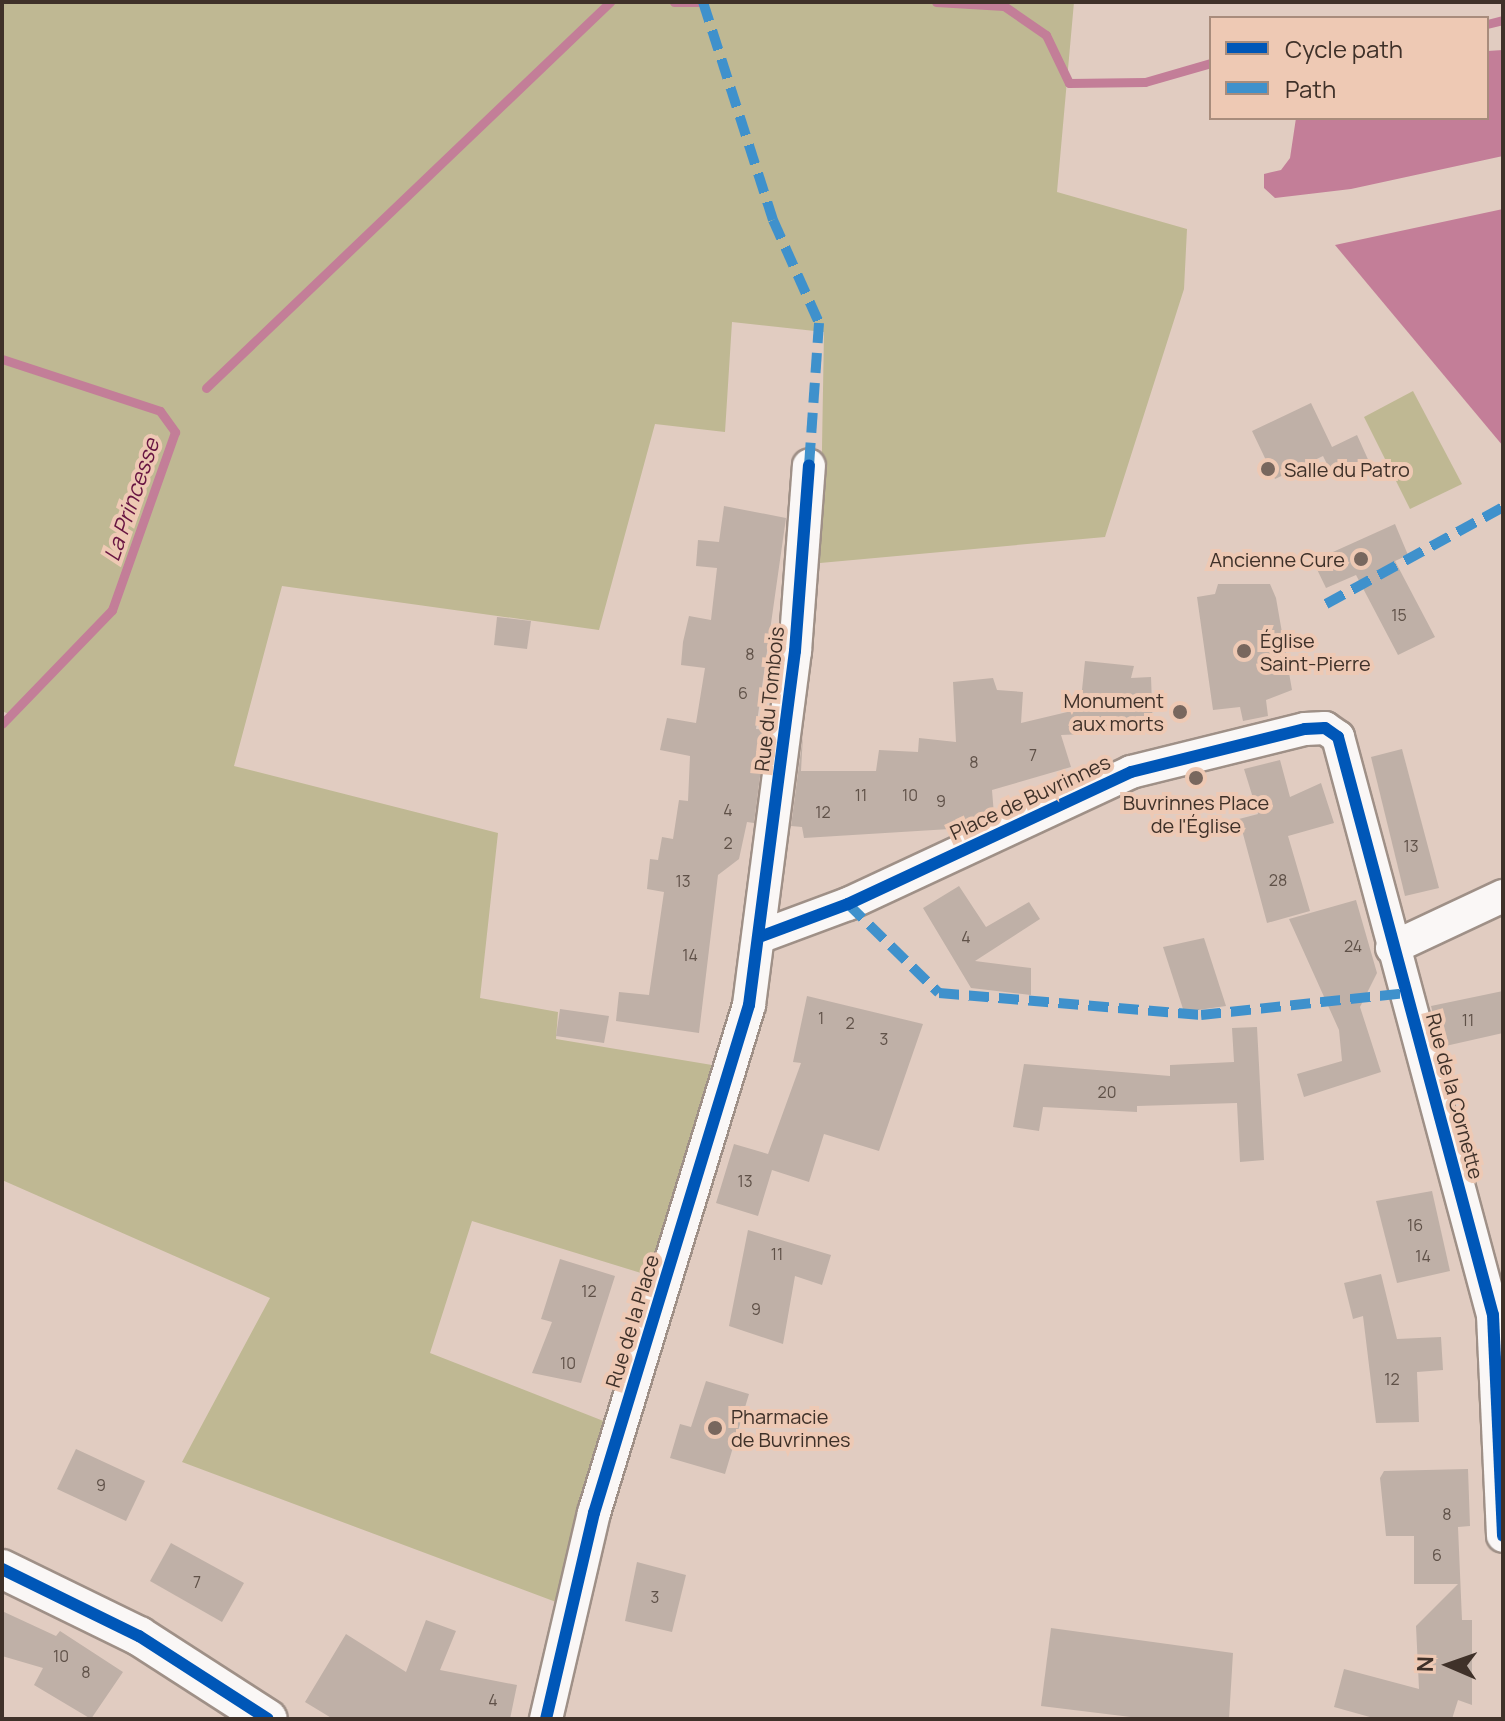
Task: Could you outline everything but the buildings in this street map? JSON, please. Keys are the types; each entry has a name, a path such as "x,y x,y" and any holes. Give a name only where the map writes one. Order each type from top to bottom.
{"street":[{"name":"Rue du Tombois","path":"762,936 809,466"},
{"name":"Place de Buvrinnes","path":"762,936 848,904 1131,772 1325,728"},
{"name":"Rue de la Cornette","path":"1325,728 1344,745 1392,948 1493,1315 1503,1536"},
{"path":"1392,948 1503,896"},
{"name":"Rue de la Place","path":"546,1719 594,1513 749,1005 762,936"},
{"path":"2,1569 139,1636 268,1719"}],"shaded area":[{"path":"2,2 1074,2 1057,192 1187,229 1184,289 1105,537 820,563 824,332 732,322 725,432 655,424 599,630 282,586 234,766 498,833 480,998 558,1012 556,1039 718,1066 654,1277 472,1221 430,1353 606,1422 556,1602 182,1462 270,1298 2,1180 2,724 11,715 2,711"},
{"path":"1503,50 1503,156 1351,189 1275,198 1264,188 1264,174 1281,170 1290,158 1296,120 1489,120 1489,51"},
{"path":"1503,209 1503,446 1335,245"},
{"path":"1413,391 1462,484 1410,509 1364,417"}],"waterway":[{"path":"206,388 610,2"},
{"name":"La Princesse","path":"674,2 699,2"},
{"name":"La Princesse","path":"936,2 1004,6 1046,35 1069,83 1145,82 1209,64"},
{"name":"La Princesse","path":"1489,24 1503,20"},
{"name":"La Princesse","path":"2,359 160,411 175,432 112,610 2,724"}],"marked path":[{"path":"703,2 773,220 819,323 809,466"},
{"path":"1326,604 1503,507"},
{"path":"848,904 939,993 1201,1015 1406,993"}],"cycle path":[{"path":"546,1719 594,1513 749,1005 795,651 809,466"},
{"path":"762,936 848,904 1131,772 1305,729 1325,728 1338,737 1493,1315 1503,1536"},
{"path":"2,1569 139,1636 268,1719"}],"place":[{"name":"Salle du Patro","path":"1268,469"},
{"name":"Ancienne Cure","path":"1361,559"},
{"name":"Église Saint-Pierre","path":"1244,651"},
{"name":"Monument aux morts","path":"1180,712"},
{"name":"Buvrinnes Place de l'Église","path":"1196,778"},
{"name":"Pharmacie de Buvrinnes","path":"715,1428"}]}
